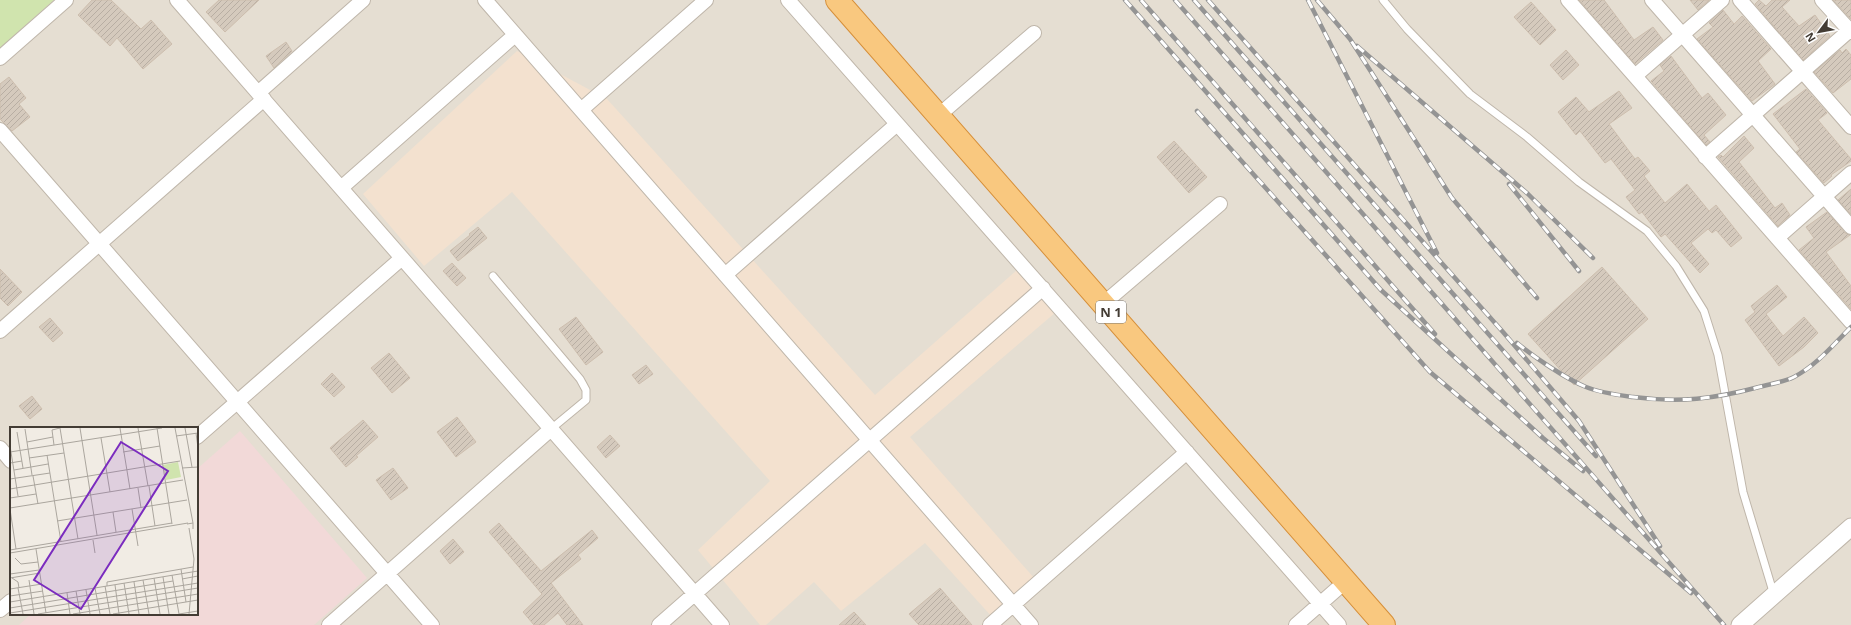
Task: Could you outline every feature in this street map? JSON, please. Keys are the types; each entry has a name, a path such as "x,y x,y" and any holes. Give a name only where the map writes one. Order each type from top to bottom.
{"highway":[{"name":"N 1","path":"838,0 1384,625"}],"street":[{"path":"0,58 66,0"},
{"path":"177,0 722,625"},
{"path":"0,331 99,244 261,96 363,0"},
{"path":"485,0 1031,625"},
{"path":"581,110 706,0"},
{"path":"788,0 1339,625"},
{"path":"1568,0 1851,322"},
{"path":"1652,0 1851,227"},
{"path":"1635,76 1722,0"},
{"path":"1740,0 1851,127"},
{"path":"1705,157 1850,30 1822,0"},
{"path":"938,116 1034,33"},
{"path":"341,188 515,35"},
{"path":"725,275 897,124"},
{"path":"0,130 432,625"},
{"path":"1777,238 1851,173"},
{"path":"1103,304 1220,204"},
{"path":"198,436 402,258"},
{"path":"659,625 1043,288"},
{"path":"329,625 552,429"},
{"path":"0,448 10,459"},
{"path":"990,625 1187,452"},
{"path":"1746,623 1774,595 1849,534"},
{"path":"1296,625 1346,581"},
{"path":"0,610 10,601"}],"lane":[{"path":"1383,0 1407,29 1470,94 1527,137 1579,182 1647,231 1676,266 1704,311 1718,355 1743,492 1774,595"},
{"path":"493,276 580,379 586,390 586,400 552,429"}],"shaded area":[{"path":"0,0 1851,0 1851,625 0,625"},
{"path":"517,51 607,99 875,395 1017,270 1056,312 910,437 1035,579 993,618 925,543 841,611 814,582 766,625 760,625 698,550 770,481 512,192 424,266 363,194"},
{"path":"240,431 367,578 314,625 19,625 30,615 198,615 198,468"}],"green space":[{"path":"0,0 54,0 0,48"}],"building":[{"path":"92,0 111,0 141,29 151,20 172,44 143,69 117,38 110,46 78,15"},
{"path":"219,0 259,0 225,32 206,12"},
{"path":"1579,0 1604,0 1634,40 1653,27 1663,40 1635,64"},
{"path":"1690,0 1709,0 1698,10"},
{"path":"1759,0 1766,6 1772,0 1790,0 1782,7 1799,26 1815,15 1830,36 1803,60 1755,4"},
{"path":"1833,0 1851,0 1851,19"},
{"path":"1531,2 1556,30 1540,45 1514,17"},
{"path":"1723,10 1734,24 1742,16 1771,49 1758,61 1775,84 1752,101 1697,39 1713,27 1709,23"},
{"path":"286,42 292,51 274,68 266,56"},
{"path":"1846,49 1851,55 1851,79 1833,93 1814,72 1840,50 1842,53"},
{"path":"1566,50 1579,65 1563,80 1550,65"},
{"path":"1671,56 1702,98 1708,93 1726,115 1704,135 1710,142 1706,145 1651,81 1664,71 1660,65"},
{"path":"9,77 26,98 19,104 30,117 12,131 0,119 0,84"},
{"path":"1806,89 1827,113 1818,120 1851,159 1851,161 1831,175 1832,176 1824,183 1796,152 1800,149 1773,114"},
{"path":"1619,91 1632,108 1609,124 1635,159 1638,157 1650,171 1644,176 1665,203 1687,184 1709,211 1716,205 1742,238 1731,247 1716,230 1712,233 1708,229 1691,243 1709,264 1700,273 1665,234 1661,237 1642,212 1639,214 1626,197 1635,190 1611,159 1605,163 1580,131 1576,135 1558,112 1576,97 1589,112"},
{"path":"1744,136 1754,148 1739,162 1775,208 1782,203 1790,215 1778,226 1718,157 1721,155 1723,157"},
{"path":"1174,141 1207,177 1189,193 1157,157"},
{"path":"1851,189 1851,214 1838,200"},
{"path":"1827,212 1845,233 1850,235 1826,252 1851,286 1851,309 1799,250 1814,238 1806,227"},
{"path":"478,227 487,238 458,261 450,251"},
{"path":"452,263 466,278 457,286 443,271"},
{"path":"1602,267 1648,319 1574,385 1528,334"},
{"path":"0,269 22,292 8,306 0,298"},
{"path":"1777,285 1787,297 1766,314 1783,336 1804,317 1818,333 1804,347 1779,366 1745,320 1755,312 1751,306"},
{"path":"576,317 603,352 586,365 559,329"},
{"path":"50,318 63,333 53,342 39,327"},
{"path":"389,353 410,378 392,393 371,368"},
{"path":"646,365 653,374 639,384 632,375"},
{"path":"332,373 345,387 334,397 321,384"},
{"path":"32,396 42,409 30,419 19,406"},
{"path":"457,417 476,442 456,457 437,432"},
{"path":"363,420 378,437 346,467 330,448"},
{"path":"610,435 620,446 606,458 597,447"},
{"path":"393,468 408,488 391,500 376,480"},
{"path":"499,523 541,571 592,530 598,538 578,555 581,559 551,583 583,625 567,625 558,613 544,625 534,625 523,612 542,594 489,532"},
{"path":"453,539 464,552 450,564 440,551"},
{"path":"940,588 972,625 919,625 909,614"},
{"path":"854,612 866,625 839,625"}],"railway":[{"path":"1125,0 1381,290 1543,438 1583,471"},
{"path":"1141,0 1435,334"},
{"path":"1175,0 1724,625"},
{"path":"1194,0 1596,456"},
{"path":"1208,0 1503,332 1579,421 1660,546"},
{"path":"1308,0 1437,253"},
{"path":"1317,0 1350,39 1452,198 1537,298"},
{"path":"1357,46 1528,194 1593,258"},
{"path":"1197,111 1430,372 1691,593"},
{"path":"1509,184 1579,271"},
{"path":"1517,343 1560,373 1592,389 1610,394 1633,397 1682,400 1712,397 1743,391 1790,379 1810,367 1851,327"}]}
